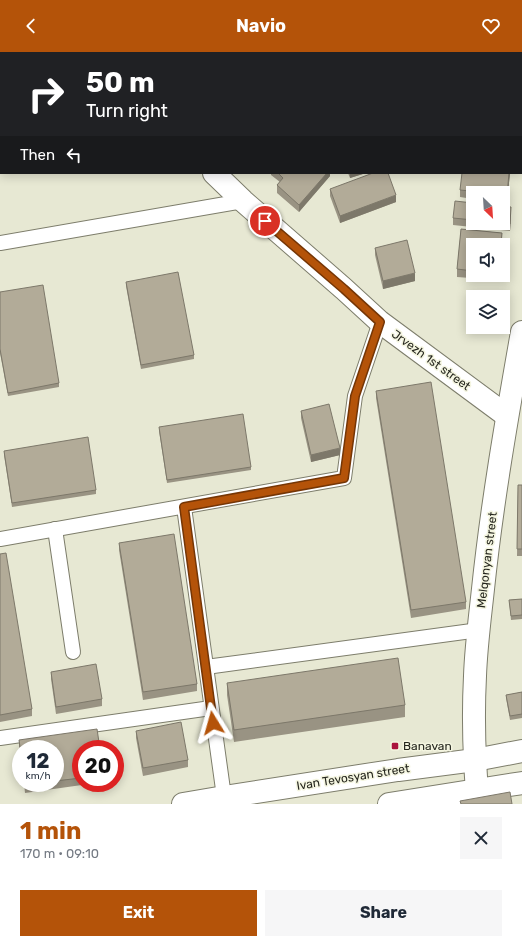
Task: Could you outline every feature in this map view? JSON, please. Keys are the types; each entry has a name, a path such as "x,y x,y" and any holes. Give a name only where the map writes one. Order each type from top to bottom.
{"street":[{"name":"Jrvezh 1st street","path":"215,174 243,201 380,322 507,416"},
{"name":"Melqonyan street","path":"477,791 475,760 475,675 488,538 522,332"},
{"name":"Ivan Tevosyan street","path":"183,804 224,800 398,770 475,760 522,751"},
{"path":"389,804 522,783"}],"lane":[{"path":"0,243 243,201"},
{"path":"0,539 344,478 355,396 380,322"},
{"path":"184,507 224,800"},
{"path":"55,530 73,652"},
{"path":"206,667 479,630"},
{"path":"0,738 211,708"}],"building":[{"path":"279,174 326,174 299,205 277,185 283,178"},
{"path":"370,174 388,174 396,195 340,216 330,189"},
{"path":"462,174 509,174 508,186 466,186 466,191 460,190"},
{"path":"455,201 466,202 466,219 453,218"},
{"path":"461,229 502,233 502,238 466,238 466,270 457,269"},
{"path":"407,240 415,273 383,281 375,248"},
{"path":"178,272 194,355 141,365 126,282"},
{"path":"43,285 59,383 8,393 0,349 0,292"},
{"path":"431,382 466,602 411,610 376,391"},
{"path":"329,404 340,448 311,455 301,411"},
{"path":"243,414 251,467 167,480 159,427"},
{"path":"88,437 96,490 12,503 4,451"},
{"path":"518,485 522,485 522,549 517,549"},
{"path":"174,534 197,684 143,692 119,543"},
{"path":"6,553 32,709 0,715 0,554"},
{"path":"522,599 522,615 511,616 509,600"},
{"path":"398,658 405,705 234,730 227,683"},
{"path":"96,664 102,699 56,707 51,672"},
{"path":"522,692 522,714 510,716 506,695"},
{"path":"181,722 188,760 143,768 136,731"},
{"path":"97,729 99,740 72,740 72,779 64,780 64,740 19,740"},
{"path":"510,792 512,804 461,804 460,801"}],"place":[{"name":"Banavan","path":"395,746"}],"route":[{"path":"213,723 184,507 344,478 355,396 380,322 265,221"}]}
